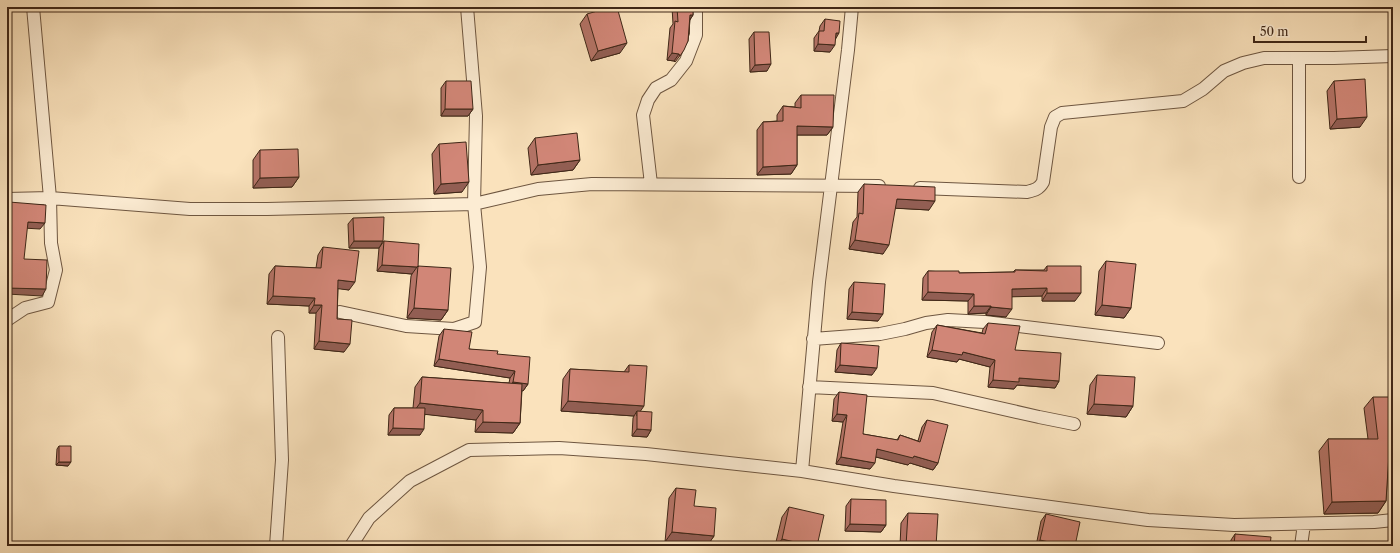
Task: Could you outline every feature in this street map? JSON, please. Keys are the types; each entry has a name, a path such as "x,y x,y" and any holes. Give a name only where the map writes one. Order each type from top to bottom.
{"street":[{"path":"7,320 25,308 48,302 56,270 51,244 50,198 33,7"},
{"path":"340,312 406,326 454,329 475,322 480,267 474,204 476,116 467,7"},
{"path":"651,184 643,115 648,100 656,88 671,80 686,61 696,35 696,7"},
{"path":"802,471 809,387 830,185 848,50 852,7"},
{"path":"908,187 1027,192 1035,190 1040,187 1043,182 1050,127 1055,117 1062,113 1183,101 1204,89 1224,71 1242,63 1264,58 1393,56"},
{"path":"1299,58 1299,177"},
{"path":"7,199 50,198 190,209 267,209 474,204 538,189 592,184 893,186"},
{"path":"814,339 880,334 905,329 926,322 948,320 985,322 1158,342"},
{"path":"276,546 282,460 278,337"},
{"path":"809,387 934,393 1074,424"},
{"path":"351,546 369,518 410,482 469,450 559,448 646,454 802,471 902,487 1148,520 1234,525 1374,522 1393,520"},
{"path":"1301,546 1304,524"}],"building":[{"path":"611,7 617,7 627,43 598,51 587,14"},
{"path":"677,7 693,7 693,15 690,15 688,41 680,56 679,54 672,53 675,21 678,22"},
{"path":"825,19 840,21 839,33 836,33 835,45 818,44 819,31 824,31"},
{"path":"754,32 769,32 771,64 755,65"},
{"path":"1365,79 1367,117 1337,119 1334,81"},
{"path":"446,81 471,81 473,109 445,109"},
{"path":"801,95 834,95 833,127 797,126 797,165 763,167 763,122 783,121 783,106 801,108"},
{"path":"577,133 580,160 538,165 535,138"},
{"path":"466,142 469,182 441,184 439,144"},
{"path":"298,149 299,177 260,178 260,150"},
{"path":"864,184 935,187 935,201 897,199 889,245 855,240 859,213 863,214"},
{"path":"9,202 46,205 45,223 28,222 24,259 47,260 46,289 7,288 7,204 9,204"},
{"path":"384,217 383,241 354,241 353,218"},
{"path":"384,241 419,244 418,267 382,265"},
{"path":"323,247 359,251 355,282 338,280 337,319 352,320 350,344 319,341 322,305 314,305 315,298 273,296 275,266 321,268"},
{"path":"1106,261 1136,264 1131,308 1102,305"},
{"path":"418,266 451,268 448,310 414,308"},
{"path":"1047,266 1081,266 1081,293 1047,293 1047,288 1012,289 1012,309 991,306 974,306 974,294 928,292 928,271 959,271 959,273 1015,272 1015,270 1047,271"},
{"path":"854,282 885,284 883,314 852,312"},
{"path":"988,323 1020,326 1015,350 1061,353 1059,381 1019,378 1019,382 993,380 995,360 963,352 962,355 932,350 937,325 985,334"},
{"path":"444,329 472,332 469,349 498,351 497,354 530,357 528,384 513,382 515,371 439,359"},
{"path":"841,343 879,346 877,368 840,365"},
{"path":"629,365 647,366 644,406 568,401 570,369 629,372"},
{"path":"1097,375 1135,377 1133,406 1094,404"},
{"path":"422,377 522,384 520,423 483,422 483,410 420,403"},
{"path":"839,392 867,395 863,434 898,440 900,435 920,442 927,420 948,425 938,463 914,456 913,458 877,449 875,463 841,457 847,415 837,414"},
{"path":"1373,397 1393,397 1393,454 1389,454 1386,501 1332,502 1328,439 1378,439"},
{"path":"394,408 425,408 424,429 393,428"},
{"path":"637,411 652,412 651,430 637,429"},
{"path":"59,446 71,446 71,462 59,462"},
{"path":"676,488 696,490 694,506 716,508 714,536 672,532"},
{"path":"851,499 886,500 886,525 850,524"},
{"path":"789,507 824,515 817,546 782,539"},
{"path":"908,513 938,514 936,546 906,546"},
{"path":"1046,514 1080,522 1075,546 1067,546 1040,540"},
{"path":"1235,534 1271,537 1270,546 1234,546"}]}
